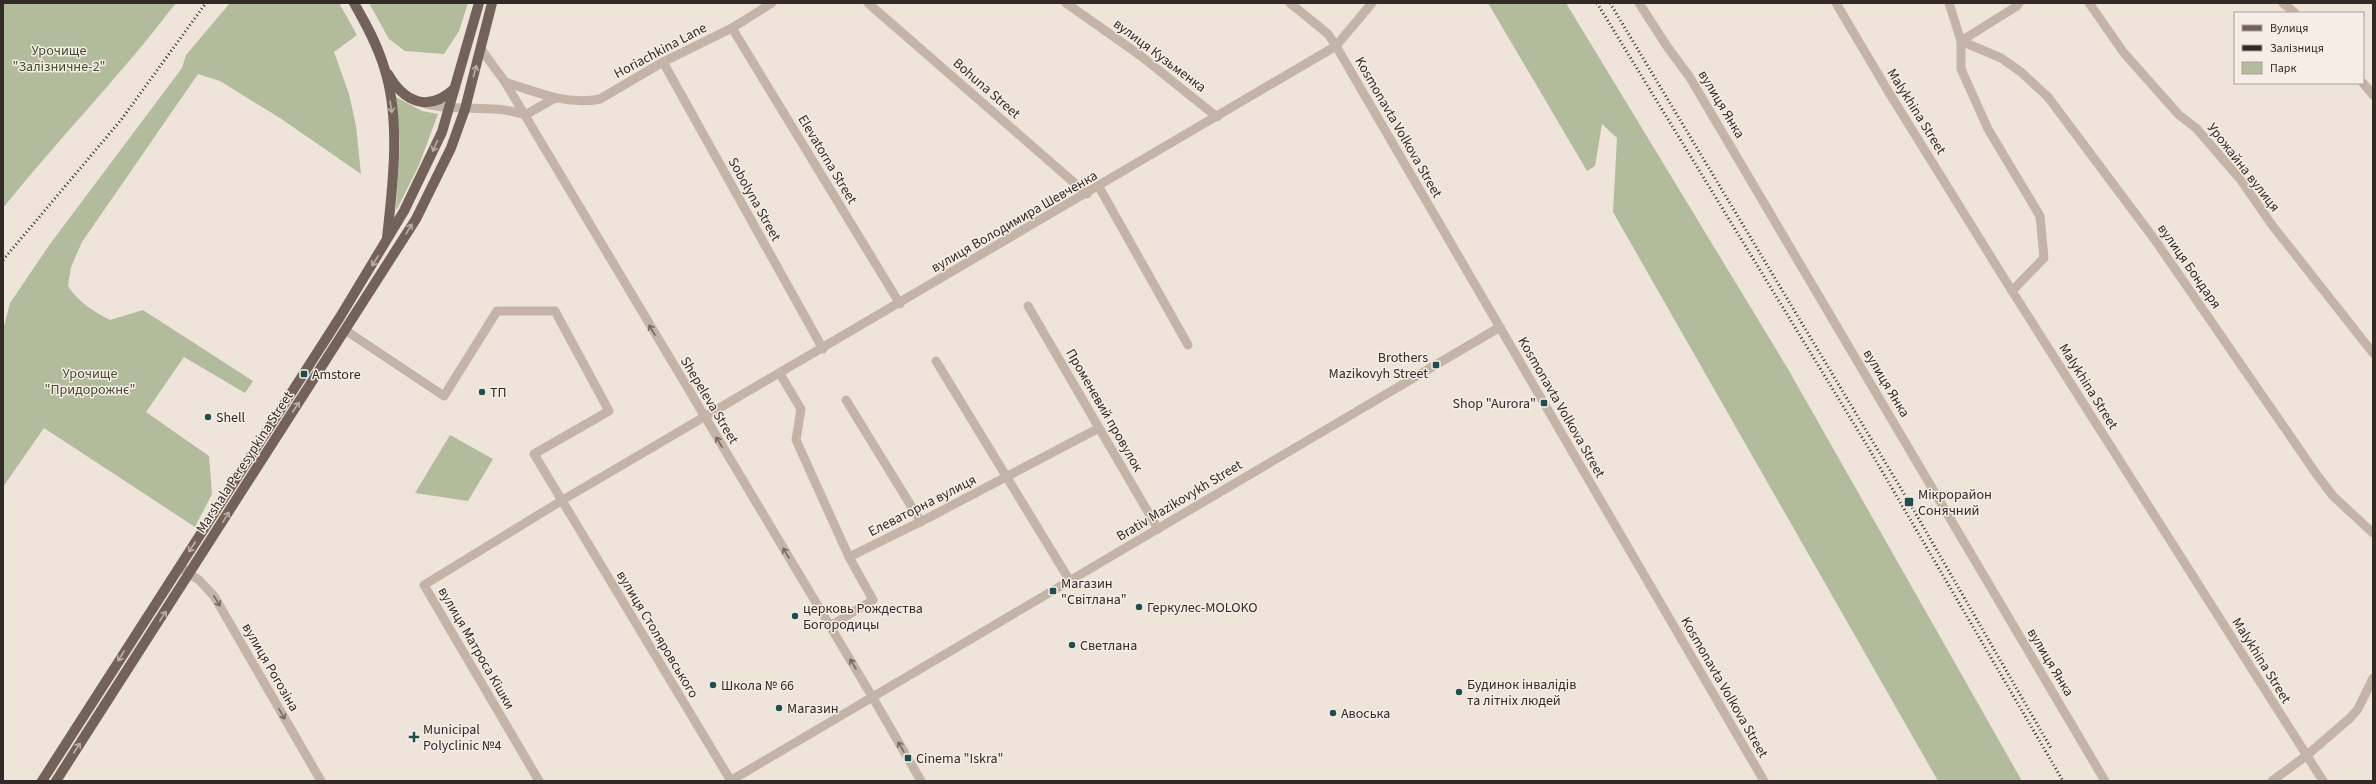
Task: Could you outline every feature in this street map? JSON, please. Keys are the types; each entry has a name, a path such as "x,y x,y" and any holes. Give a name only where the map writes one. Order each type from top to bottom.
{"main road":[{"path":"354,3 377,47 384,69 392,113 394,140 393,178 386,244"},
{"name":"Marshala Peresypkina Street","path":"42,781 386,244 433,151 449,109 479,3"},
{"name":"Marshala Peresypkina Street","path":"56,781 382,274 432,188 451,148 465,109 492,3"},
{"path":"384,69 396,87 408,97 421,103 444,98 455,88"}],"street":[{"name":"Horiachkina Lane","path":"506,82 555,98 590,102 600,99 663,62 732,28 772,3"},
{"name":"Bohuna Street","path":"868,3 1087,194"},
{"name":"вулиця Кузьменка","path":"1066,3 1141,56 1217,117"},
{"name":"Kosmonavta Volkova Street","path":"1290,3 1328,34 1336,46 1764,781"},
{"name":"вулиця Володимира Шевченка","path":"562,501 900,304 1336,46 1372,3"},
{"name":"вулиця Янка","path":"1639,3 1668,48 1689,76 2105,781"},
{"name":"Malykhina Street","path":"1836,3 1892,98 2012,291 2323,781"},
{"path":"1949,3 1961,41 1961,69 1988,129 2040,216 2044,258 2012,291"},
{"path":"1961,41 2017,6 2018,3"},
{"name":"Урожайна вулиця","path":"2089,3 2124,53 2179,115 2196,128 2240,179 2272,224 2373,353"},
{"path":"2283,3 2294,12"},
{"name":"Elevatorna Street","path":"732,28 900,304"},
{"name":"вулиця Бондаря","path":"1961,41 2001,58 2021,72 2048,97 2155,240 2321,480 2333,496 2373,533"},
{"name":"Shepeleva Street","path":"481,49 506,82 921,781"},
{"name":"Sobolyna Street","path":"663,62 823,349"},
{"path":"2364,83 2373,95"},
{"path":"421,103 449,109 498,108 525,115 555,98"},
{"path":"1099,187 1188,345"},
{"name":"Променевий провулок","path":"1028,306 1158,529"},
{"name":"вулиця Столяровського","path":"345,330 444,396 497,311 555,311 609,412 534,454 730,781"},
{"name":"Brativ Mazikovykh Street","path":"730,781 1070,582 1500,327"},
{"path":"936,361 1070,582"},
{"path":"780,374 801,409 796,440 849,557 873,600 830,626"},
{"path":"846,400 921,522"},
{"name":"Елеваторна вулиця","path":"849,557 921,522 1099,428"},
{"name":"вулиця Матроса Кішки","path":"539,781 424,585 562,501"},
{"name":"вулиця Рогозіна","path":"179,566 190,573 214,596 321,781"},
{"path":"2272,781 2306,756 2358,708 2373,678"}],"green space":[{"name":"Урочище \"Залізничне-2\"","path":"3,3 176,3 134,55 3,208"},
{"name":"Урочище \"Придорожнє\"","path":"230,3 339,3 357,35 334,52 349,94 356,126 361,174 280,118 220,81 198,74 82,242 71,267 68,286 72,292 87,306 110,320 143,310 253,381 245,393 184,357 146,412 209,456 212,494 195,527 44,428 3,487 3,330 10,303 50,244 182,68 186,55"},
{"path":"369,3 468,3 459,31 444,54 405,51 389,39"},
{"path":"1488,3 1566,3 1788,369 2022,781 1938,781 1613,212 1617,138 1602,124 1595,166 1587,171"},
{"path":"396,97 422,111 438,114 419,165 396,211 400,143"},
{"path":"450,435 493,459 468,501 415,493"}],"railway":[{"path":"3,260 121,120 206,3"},
{"path":"1597,3 1865,442 2063,781"},
{"path":"1610,3 1909,502 2052,750"}],"place":[{"name":"Brothers Mazikovyh Street","path":"1436,365"},
{"name":"Amstore","path":"304,374"},
{"name":"ТП","path":"482,392"},
{"name":"Shop \"Aurora\"","path":"1544,403"},
{"name":"Shell","path":"208,417"},
{"name":"Мікрорайон Сонячний","path":"1909,502"},
{"name":"Магазин \"Світлана\"","path":"1053,591"},
{"name":"Геркулес-MOLOKO","path":"1139,607"},
{"name":"церковь Рождества Богородицы","path":"795,616"},
{"name":"Светлана","path":"1072,645"},
{"name":"Школа № 66","path":"713,685"},
{"name":"Будинок інвалідів та літніх людей","path":"1459,692"},
{"name":"Магазин","path":"779,708"},
{"name":"Авоська","path":"1333,713"},
{"name":"Municipal Polyclinic №4","path":"414,737"},
{"name":"Cinema \"Iskra\"","path":"908,758"}]}
